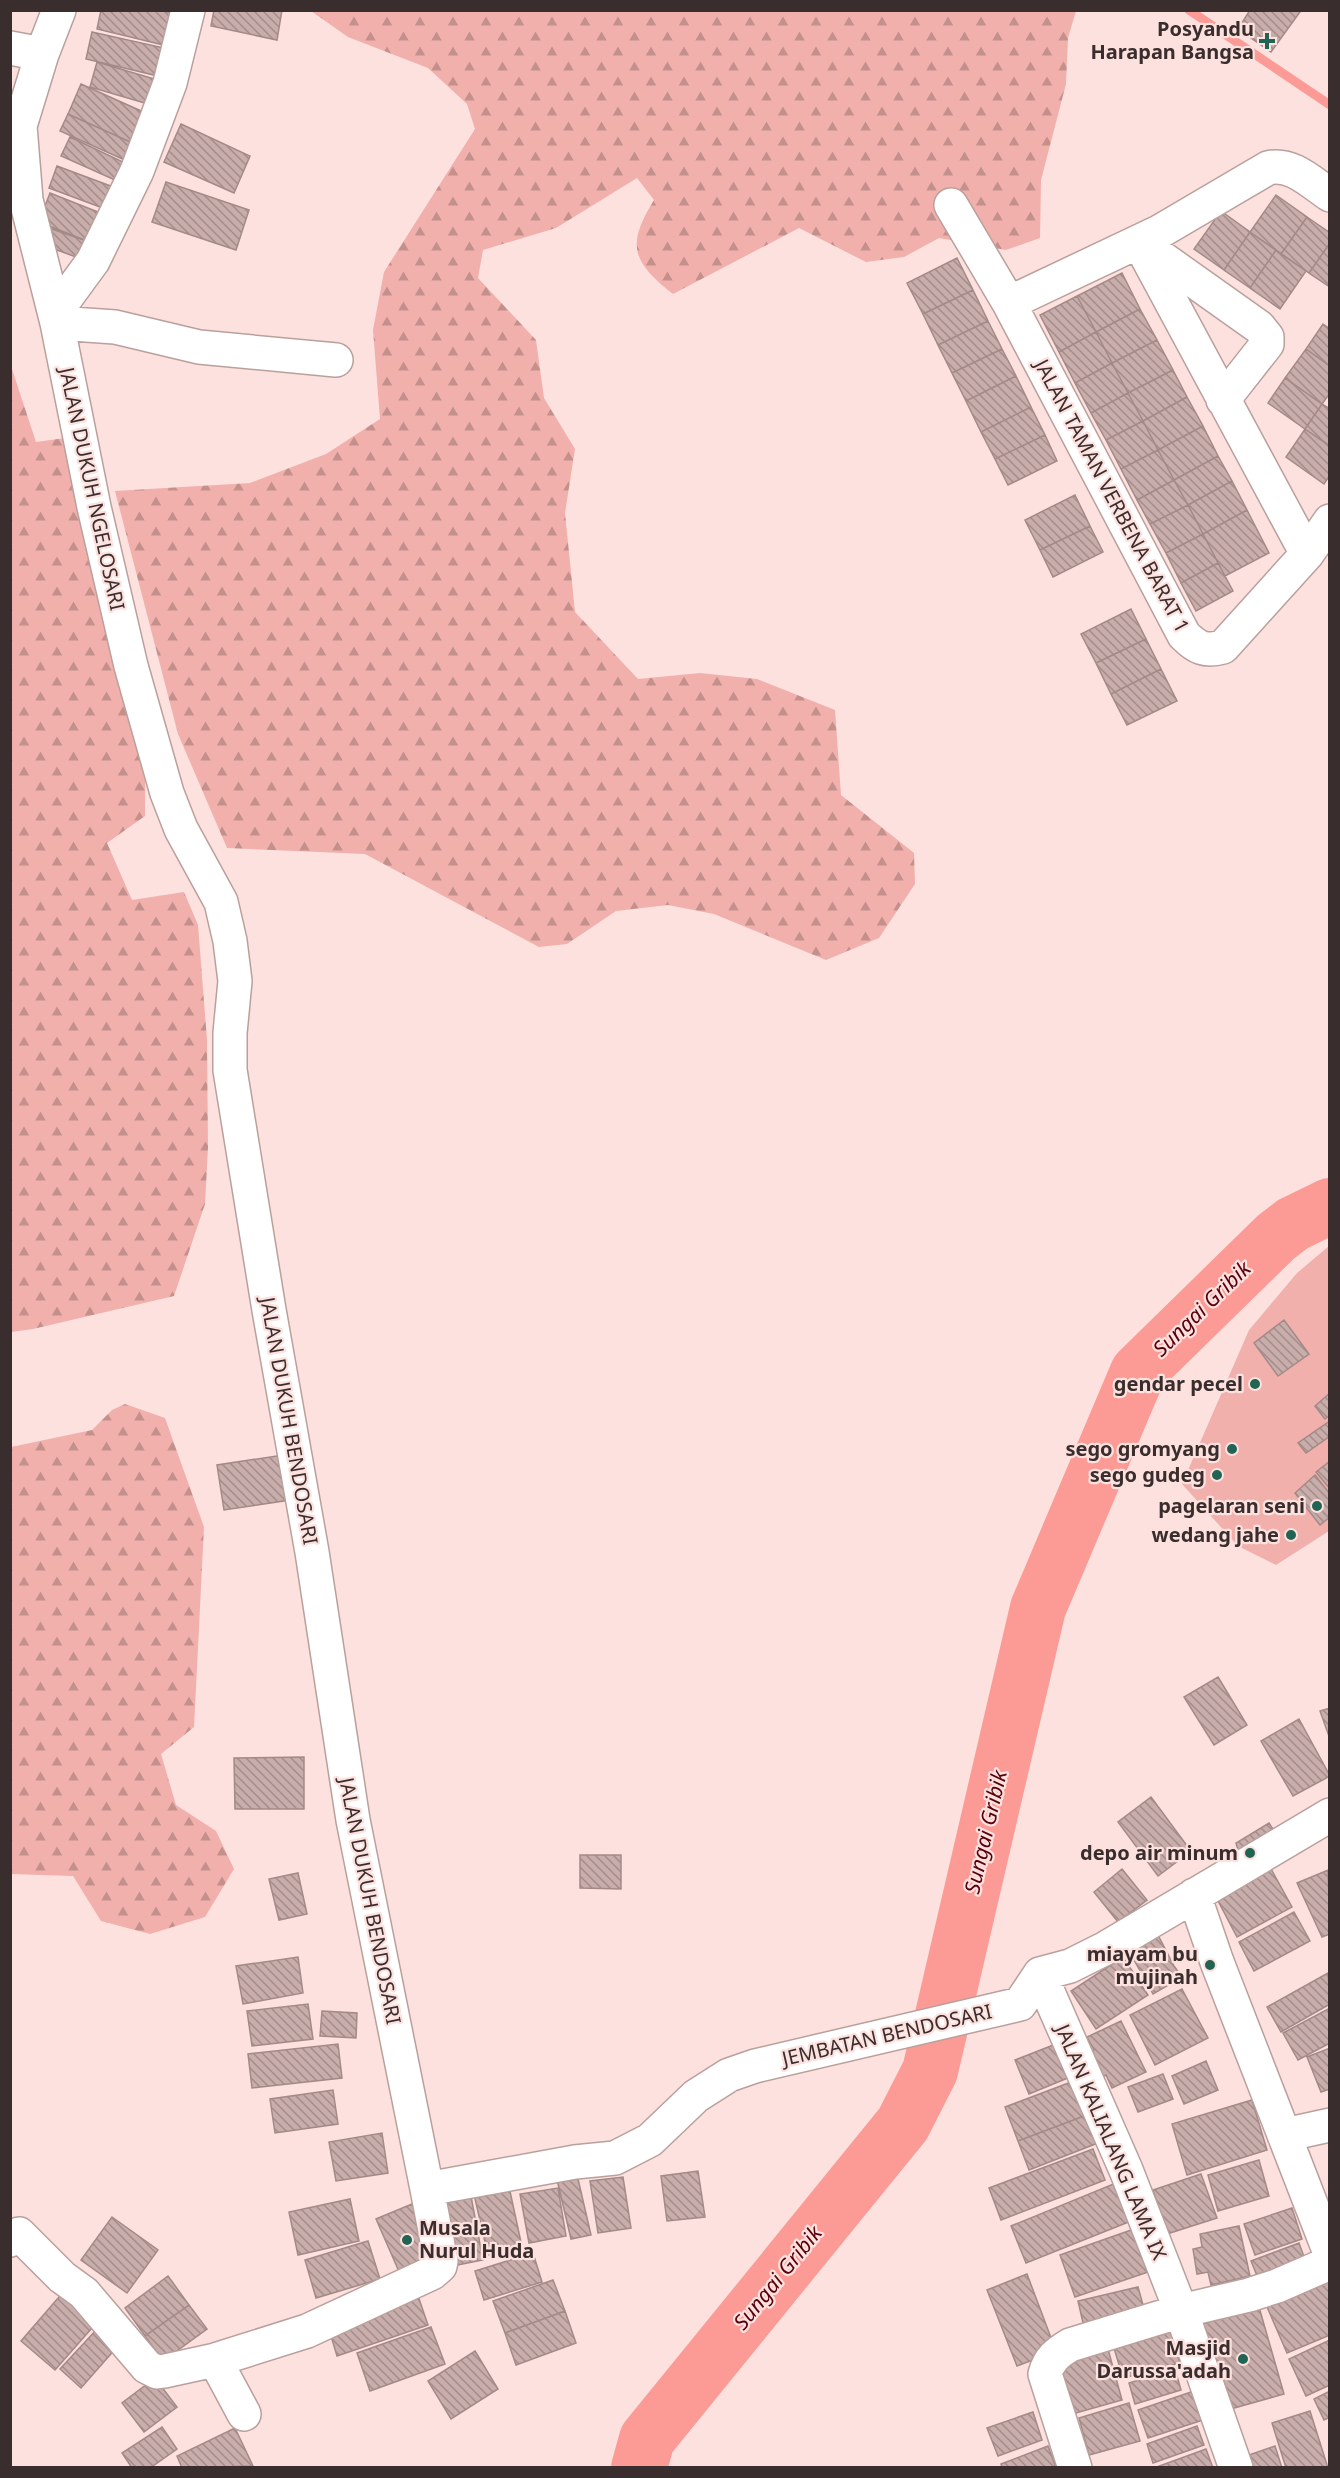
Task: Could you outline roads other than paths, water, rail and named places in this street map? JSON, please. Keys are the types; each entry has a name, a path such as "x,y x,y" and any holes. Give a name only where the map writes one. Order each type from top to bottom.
{"street":[{"name":"JALAN DUKUH NGELOSARI","path":"59,10 42,54 20,126 26,200 56,318 94,507 131,666"},
{"path":"188,10 170,83 137,171 93,261 56,318 115,327 199,346 336,360"},
{"path":"10,48 42,54"},
{"path":"1009,303 1139,242 1268,168 1289,167 1329,195"},
{"name":"JALAN TAMAN VERBENA BARAT 1","path":"951,205 1009,303 1184,635 1196,647 1210,651 1223,647 1307,554 1329,521"},
{"path":"1139,242 1307,554"},
{"path":"1139,242 1258,327 1267,337 1267,344 1223,400"},
{"name":"JALAN DUKUH BENDOSARI","path":"13,2230 63,2277 84,2293 147,2367 157,2372 215,2360 295,2335 438,2269 441,2261 353,1820 312,1552 269,1310 231,1070 230,1033 235,981 230,940 221,902 181,829 167,793 131,666"},
{"path":"1040,1974 1070,1965 1106,1948 1329,1815"},
{"path":"1194,1895 1217,1962 1329,2253"},
{"name":"JEMBATAN BENDOSARI","path":"427,2189 575,2162 615,2158 650,2140 696,2096 729,2075 755,2066 1020,2004 1040,1974"},
{"name":"JALAN KALIALANG LAMA IX","path":"1040,1974 1126,2170 1181,2311 1236,2468"},
{"path":"1284,2135 1329,2125"},
{"path":"1076,2468 1045,2374 1047,2363 1070,2345 1181,2311 1277,2286 1329,2263"},
{"path":"215,2360 244,2414"}],"waterway":[{"path":"1189,10 1330,105"},
{"name":"Sungai Gribik","path":"639,2468 647,2439 903,2124 930,2071 1038,1608 1138,1372 1276,1237 1293,1224 1330,1206"}],"place":[{"name":"Posyandu Harapan Bangsa","path":"1267,41"},
{"name":"gendar pecel","path":"1255,1384"},
{"name":"sego gromyang","path":"1232,1449"},
{"name":"sego gudeg","path":"1217,1475"},
{"name":"pagelaran seni","path":"1317,1506"},
{"name":"wedang jahe","path":"1291,1535"},
{"name":"depo air minum","path":"1250,1853"},
{"name":"miayam bu mujinah","path":"1210,1965"},
{"name":"Musala Nurul Huda","path":"407,2240"},
{"name":"Masjid Darussa'adah","path":"1243,2359"}]}
